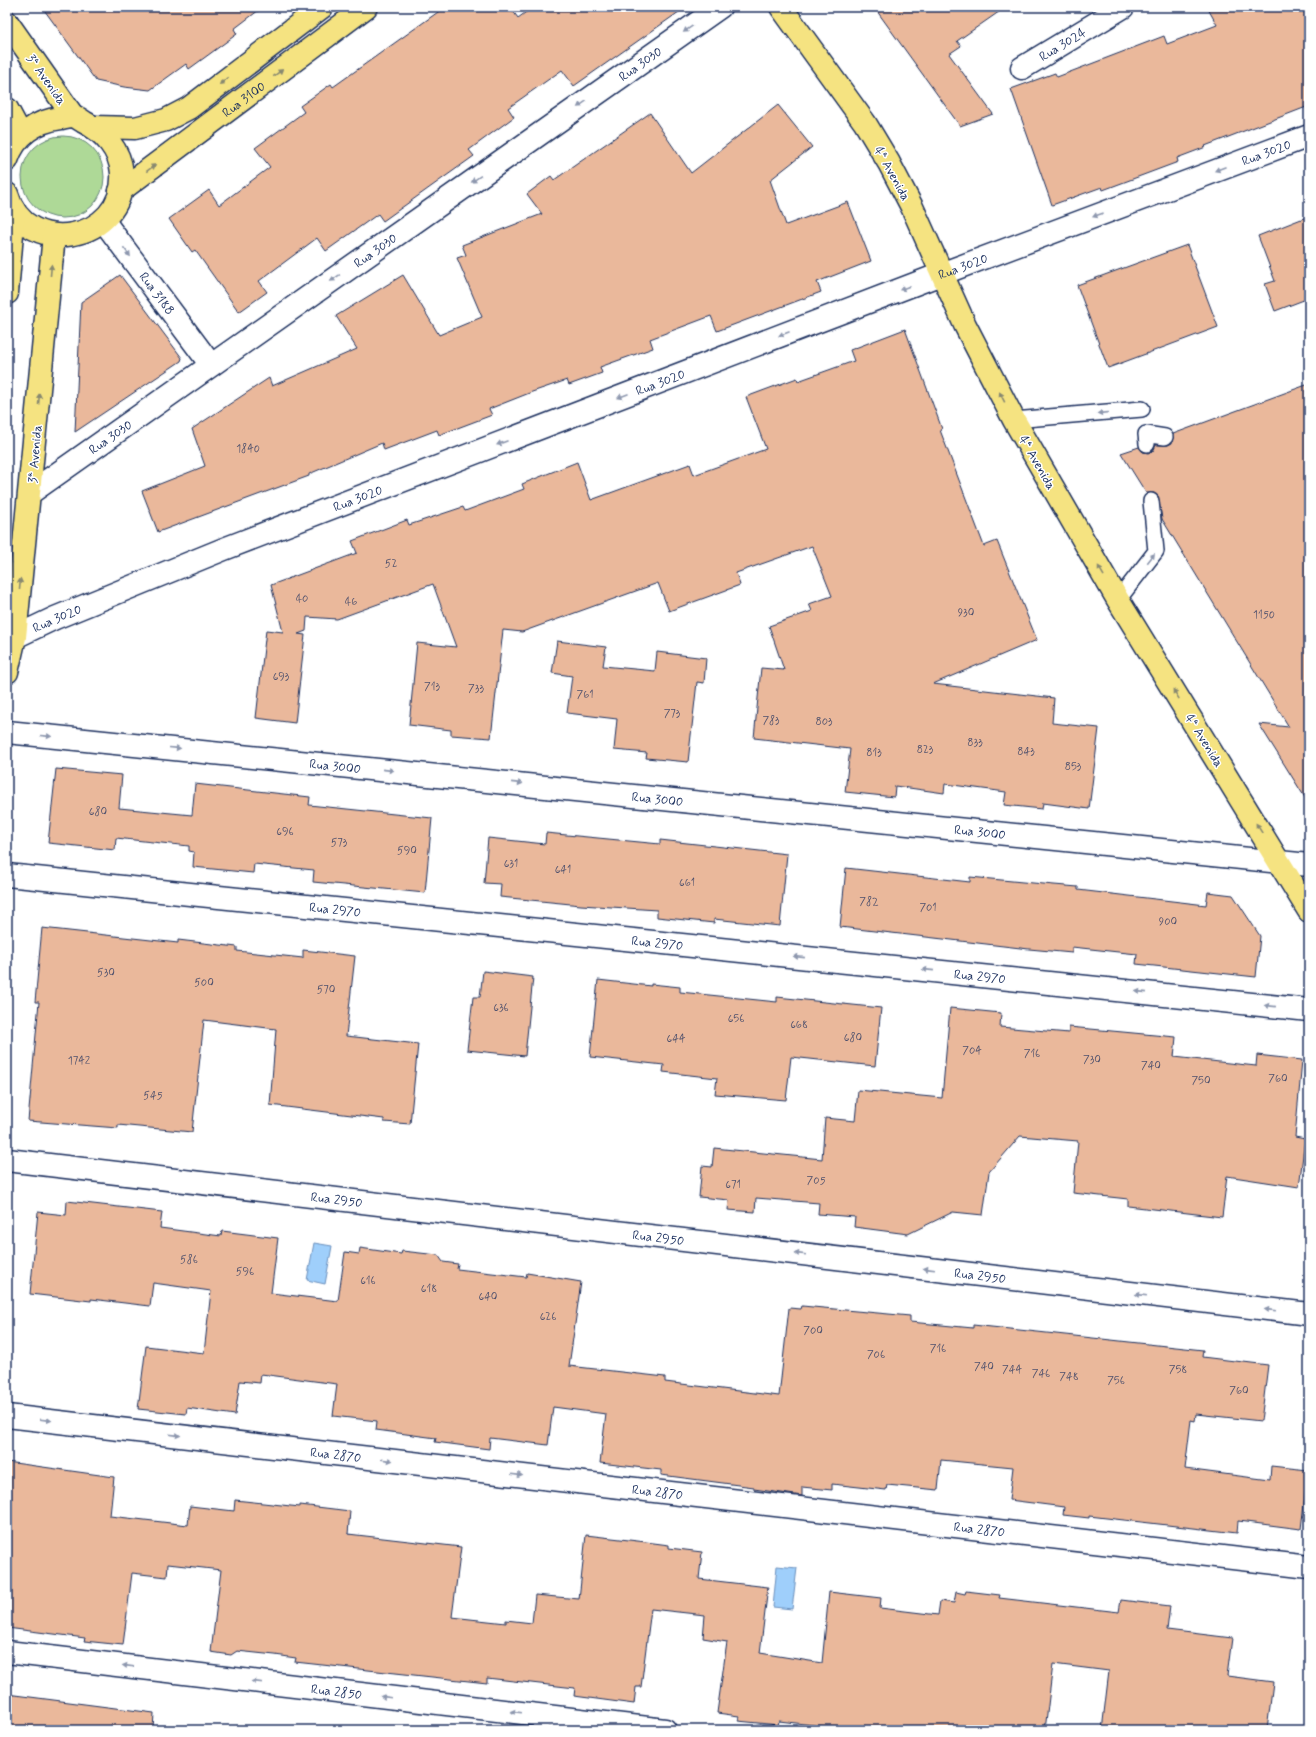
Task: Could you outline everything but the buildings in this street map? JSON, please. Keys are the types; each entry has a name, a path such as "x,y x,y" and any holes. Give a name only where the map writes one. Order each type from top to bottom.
{"main road":[{"name":"Rua 3100","path":"94,127 135,128 166,120 189,108 322,7"},
{"name":"Rua 3100","path":"120,191 366,7"},
{"name":"4ª Avenida","path":"781,7 869,130 912,207 965,325 1014,420 1118,600 1309,911"},
{"name":"3ª Avenida","path":"7,22 73,116"},
{"path":"7,109 21,135"},
{"path":"7,160 10,151 21,135 36,124 73,116 94,127 108,139 118,155 122,173 120,191 114,207 103,220 88,230 72,235 54,235 39,231 25,222 11,202"},
{"path":"7,293 11,202"},
{"name":"3ª Avenida","path":"7,672 15,637 54,235"}],"street":[{"name":"Rua 3030","path":"30,493 720,7"},
{"name":"Rua 3024","path":"1022,68 1123,7"},
{"name":"Rua 3020","path":"15,637 55,618 224,549 941,274 1309,136"},
{"name":"Rua 3188","path":"103,220 211,365"},
{"name":"Rua 3000","path":"7,732 1309,864"},
{"name":"Rua 2970","path":"7,875 1309,1010"},
{"name":"Rua 2950","path":"7,1160 1309,1314"},
{"name":"Rua 2870","path":"7,1416 1309,1567"},
{"name":"Rua 2850","path":"7,1652 541,1723 666,1730"}],"lane":[{"path":"1014,420 1142,409"},
{"path":"1147,444 1146,434 1165,437"},
{"path":"1118,600 1156,551 1151,501"}],"green space":[{"path":"63,136 79,139 92,148 101,161 104,177 101,193 92,206 79,215 63,218 47,215 34,206 25,193 22,177 25,161 34,148 47,139"}],"water":[{"path":"314,1243 332,1246 325,1284 307,1280"},
{"path":"777,1566 797,1568 792,1609 773,1607"}]}
